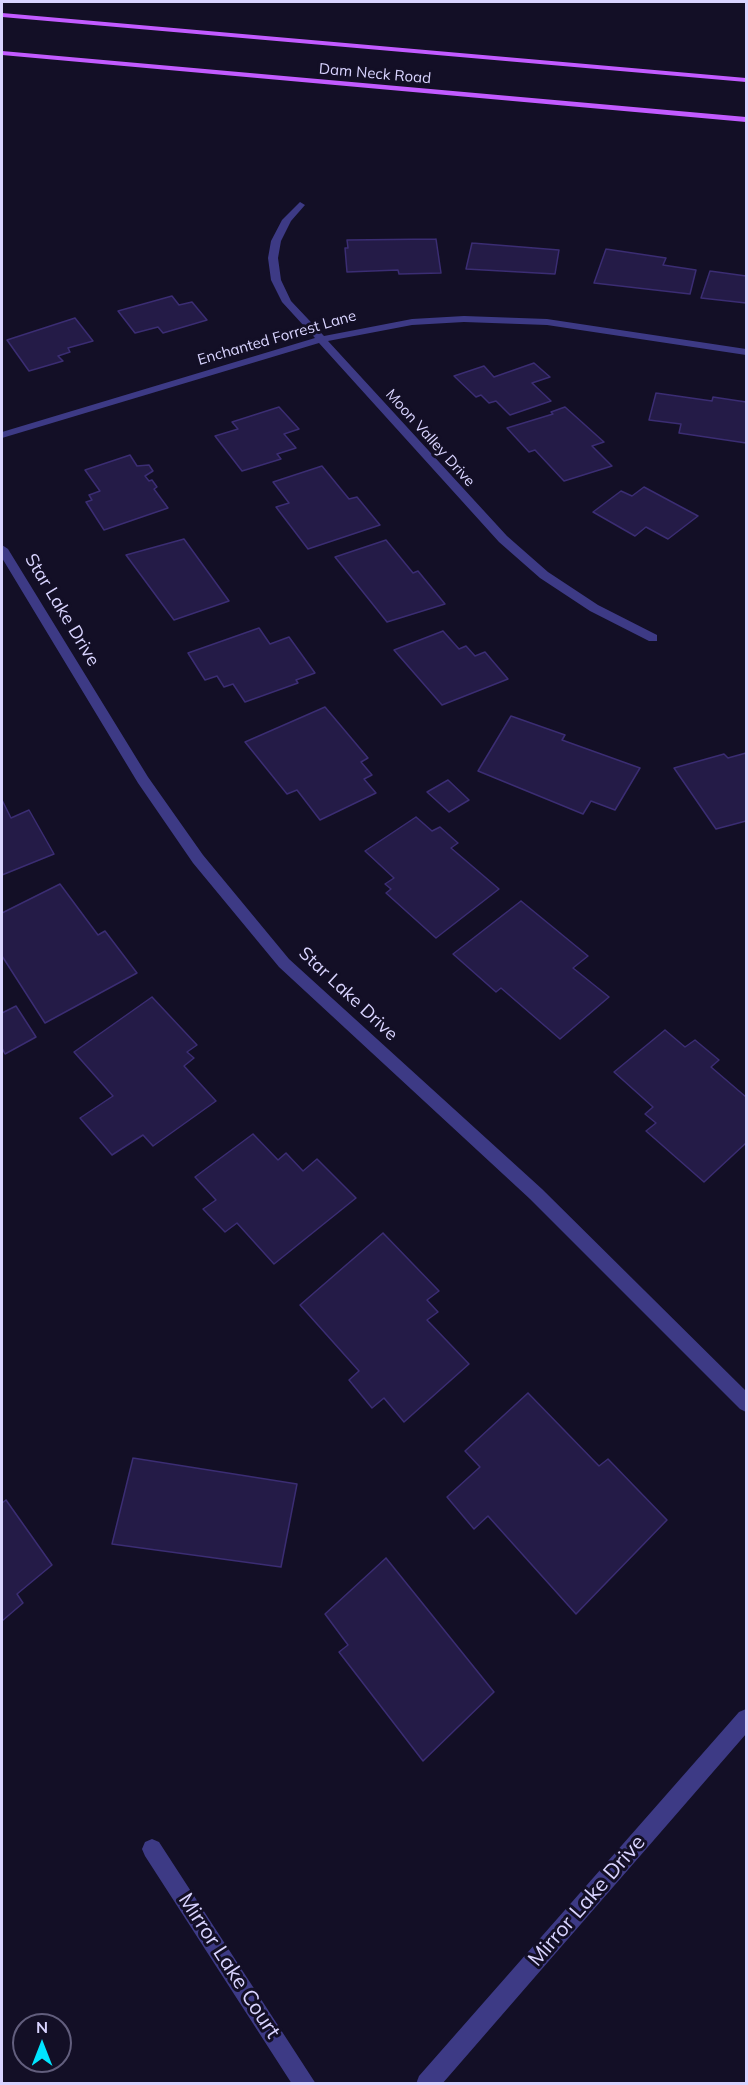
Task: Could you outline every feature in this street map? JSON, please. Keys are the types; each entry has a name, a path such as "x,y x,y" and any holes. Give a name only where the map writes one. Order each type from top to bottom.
{"main road":[{"name":"Dam Neck Road","path":"2,15 747,80"},
{"name":"Dam Neck Road","path":"2,53 747,120"}],"street":[{"name":"Moon Valley Drive","path":"300,205 287,220 276,240 273,258 276,280 287,302 503,539 544,575 569,592 594,608 652,638"},
{"name":"Enchanted Forrest Lane","path":"2,435 320,340 412,322 516,320 747,352"},
{"name":"Star Lake Drive","path":"2,549 143,780 198,859 284,963 536,1194 747,1403"},
{"name":"Mirror Lake Drive","path":"427,2084 747,1719"},
{"name":"Mirror Lake Court","path":"152,1849 305,2084"}],"building":[{"path":"436,239 441,273 399,274 398,270 347,272 345,248 348,248 347,240"},
{"path":"472,243 559,250 555,274 466,269"},
{"path":"606,249 666,258 663,265 696,270 690,294 594,283"},
{"path":"710,271 746,276 746,303 701,298"},
{"path":"172,296 179,305 192,302 207,320 163,333 158,327 135,333 118,311"},
{"path":"75,318 93,341 68,348 70,352 58,356 63,361 29,371 7,340"},
{"path":"534,363 550,377 532,383 551,401 510,415 496,401 489,403 481,395 476,397 454,376 484,366 494,377"},
{"path":"656,393 712,401 713,397 746,402 746,443 679,433 681,424 649,420"},
{"path":"279,407 299,429 284,434 296,448 277,454 281,459 242,471 215,436 238,429 232,422"},
{"path":"565,407 604,442 592,446 612,466 564,481 535,450 529,452 507,428 553,414 551,412"},
{"path":"130,455 137,466 149,465 153,471 145,476 149,481 152,480 157,487 154,489 168,508 104,530 86,502 92,500 89,495 100,491 85,470"},
{"path":"322,466 349,499 357,497 380,525 308,549 276,507 289,503 273,482"},
{"path":"644,487 698,516 668,539 646,527 635,536 593,512 621,491 632,496"},
{"path":"184,539 229,601 174,620 126,555"},
{"path":"386,540 413,573 418,571 445,604 387,622 335,557"},
{"path":"259,628 270,644 289,637 315,673 296,680 298,683 245,702 233,684 224,687 217,676 205,680 188,653"},
{"path":"443,631 459,649 466,646 475,656 485,652 508,679 442,705 394,650"},
{"path":"325,707 368,758 361,762 372,775 364,779 376,793 320,820 297,790 287,794 245,742"},
{"path":"511,716 565,735 562,740 640,768 615,810 591,801 583,814 478,771"},
{"path":"746,753 746,821 716,829 674,768 724,754 728,758"},
{"path":"448,780 469,800 449,812 427,792"},
{"path":"2,800 11,818 29,810 54,854 2,875"},
{"path":"416,817 432,831 440,827 458,843 451,848 499,889 436,938 386,893 391,889 385,884 394,878 365,851"},
{"path":"60,884 98,935 105,931 137,973 45,1023 2,956 2,913"},
{"path":"521,901 588,956 573,968 609,997 560,1039 501,988 496,992 453,954"},
{"path":"152,997 197,1045 187,1052 194,1058 184,1066 216,1101 153,1146 143,1135 112,1155 80,1118 113,1096 74,1052"},
{"path":"16,1006 36,1037 5,1054 2,1048 2,1013"},
{"path":"665,1030 685,1047 695,1040 719,1060 711,1067 746,1097 746,1143 704,1182 646,1131 656,1123 645,1114 653,1107 614,1072"},
{"path":"253,1134 278,1160 286,1153 303,1171 317,1159 356,1198 274,1264 237,1223 225,1232 203,1209 216,1200 195,1177"},
{"path":"383,1233 439,1291 427,1300 438,1312 427,1320 469,1364 404,1422 384,1398 372,1408 349,1380 359,1371 300,1305"},
{"path":"528,1393 599,1466 608,1459 667,1520 576,1614 488,1516 474,1529 447,1497 480,1467 465,1451"},
{"path":"133,1458 297,1484 281,1567 112,1544"},
{"path":"6,1500 52,1565 17,1594 23,1603 2,1621 2,1503"},
{"path":"386,1558 494,1692 423,1761 339,1652 348,1645 325,1614"}]}
